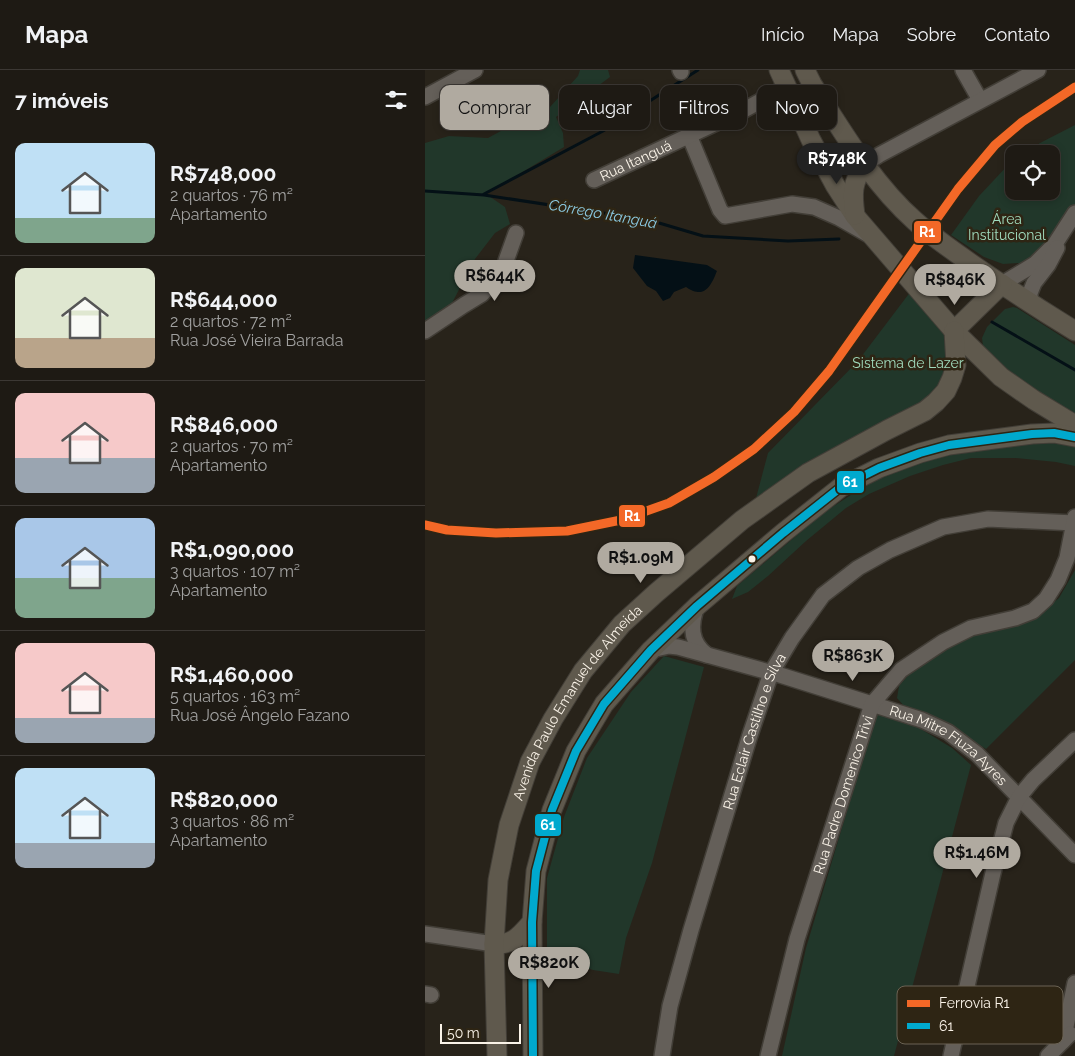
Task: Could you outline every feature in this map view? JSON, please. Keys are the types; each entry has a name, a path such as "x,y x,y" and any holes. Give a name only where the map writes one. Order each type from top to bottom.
{"main road":[{"path":"812,75 864,165 914,221 949,248 1075,331"},
{"path":"782,78 831,178 855,216 875,240 954,331 1001,377 1075,425"},
{"path":"855,216 853,199 856,176 864,165"},
{"path":"954,331 1002,284"},
{"path":"982,304 1009,299 1030,303"},
{"path":"972,349 971,336 973,326 982,304"},
{"name":"Avenida Paulo Emanuel de Almeida","path":"497,1056 494,944 498,880 509,825 530,762 553,719 583,671 622,624 742,520 808,473 925,411 936,402 946,390 952,378 955,365 954,331"},
{"name":"Avenida Paulo Emanuel de Almeida","path":"533,1056 532,922 536,871 551,810 576,751 603,704 651,650 697,606 841,487 879,468 949,445 1033,434 1054,433 1075,437"},
{"path":"494,944 503,945 510,943 521,935 532,922"}],"street":[{"path":"425,97 475,70"},
{"path":"963,70 980,100"},
{"path":"864,165 879,154 1038,70"},
{"name":"Rua Itanguá","path":"594,180 743,110 782,78"},
{"path":"689,135 720,210 725,216 792,204 814,207 839,218 875,240"},
{"path":"1002,284 1035,264 1055,244 1075,214"},
{"path":"1030,303 1030,293 1034,284 1048,265 1075,214"},
{"path":"425,331 482,294 502,272 517,233"},
{"name":"Rua Eclair Castilho e Silva","path":"662,1056 670,1006 691,930 750,735 771,673 792,638 823,595 858,568 890,550 943,527 988,519 1075,521"},
{"name":"Rua Padre Domenico Trivi","path":"768,1056 797,939 872,704 901,670 943,642 971,628 1015,618 1033,611 1046,599 1058,580 1067,558 1075,521"},
{"path":"697,606 693,622 693,635 699,648 707,655"},
{"name":"Rua Mitre Fiuza Ayres","path":"651,650 673,646 707,655 872,704 922,720 948,732 977,754 1075,855"},
{"path":"967,986 1006,823 1019,797 1033,780 1075,740"},
{"path":"425,934 494,944"},
{"path":"1063,1041 1075,983"},
{"path":"1063,1041 1075,1029"},
{"path":"1048,1056 1060,1044"}],"green space":[{"path":"580,70 608,70 610,77 599,85 570,85 578,76"},
{"path":"559,97 559,115 556,117 559,130 562,130 563,133 564,147 486,194 505,207 510,224 495,233 475,259 451,305 425,321 425,143 449,136 488,138 503,130 549,130 550,107"},
{"name":"Área Institucional","path":"1075,125 1075,207 1049,243 1020,263 1003,264 984,257 951,235 979,196 1005,168 1005,200 1060,200 1060,145 1037,145"},
{"name":"Sistema de Lazer","path":"911,291 944,331 951,366 929,400 755,502 768,453 858,361"},
{"name":"Sistema de Lazer","path":"1013,307 1075,345 1075,415 1010,375 983,346 982,338 987,327 1005,309"},
{"path":"1025,443 1054,443 1075,447 1075,466 1015,458 971,458 910,476 869,494 846,508 748,592 732,599 737,586 823,513 884,476 946,454"},
{"path":"1075,570 1075,660 986,749 938,718 904,706 897,698 899,686 911,672 959,640 989,629 1018,626 1033,619 1059,598"},
{"path":"664,656 704,667 652,863 626,938 619,974 593,970 553,958 547,951 547,878 564,817 587,758 631,692"},
{"path":"876,714 901,719 952,748 971,765 913,986 897,986 897,1044 894,1056 782,1056 806,948"}],"shaded area":[{"path":"635,255 707,265 717,271 711,284 702,292 696,292 686,287 674,292 670,298 663,301 656,291 647,286 633,268"}],"waterway":[{"path":"484,194 603,131 698,70"},
{"name":"Córrego Itanguá","path":"425,191 484,195 649,220 703,236 788,241 839,239"},
{"name":"Córrego Itanguá","path":"992,322 1075,370"}],"rail line":[{"name":"R1","path":"425,525 447,530 496,533 567,531 621,520 669,503 714,477 754,449 794,412 829,371 958,189 995,145 1022,122 1075,87"}],"transit line":[{"name":"61","path":"533,1056 532,922 536,871 552,810 576,751 604,704 651,650 697,606 841,487 879,468 949,445 1032,434 1054,433 1075,437"}]}
